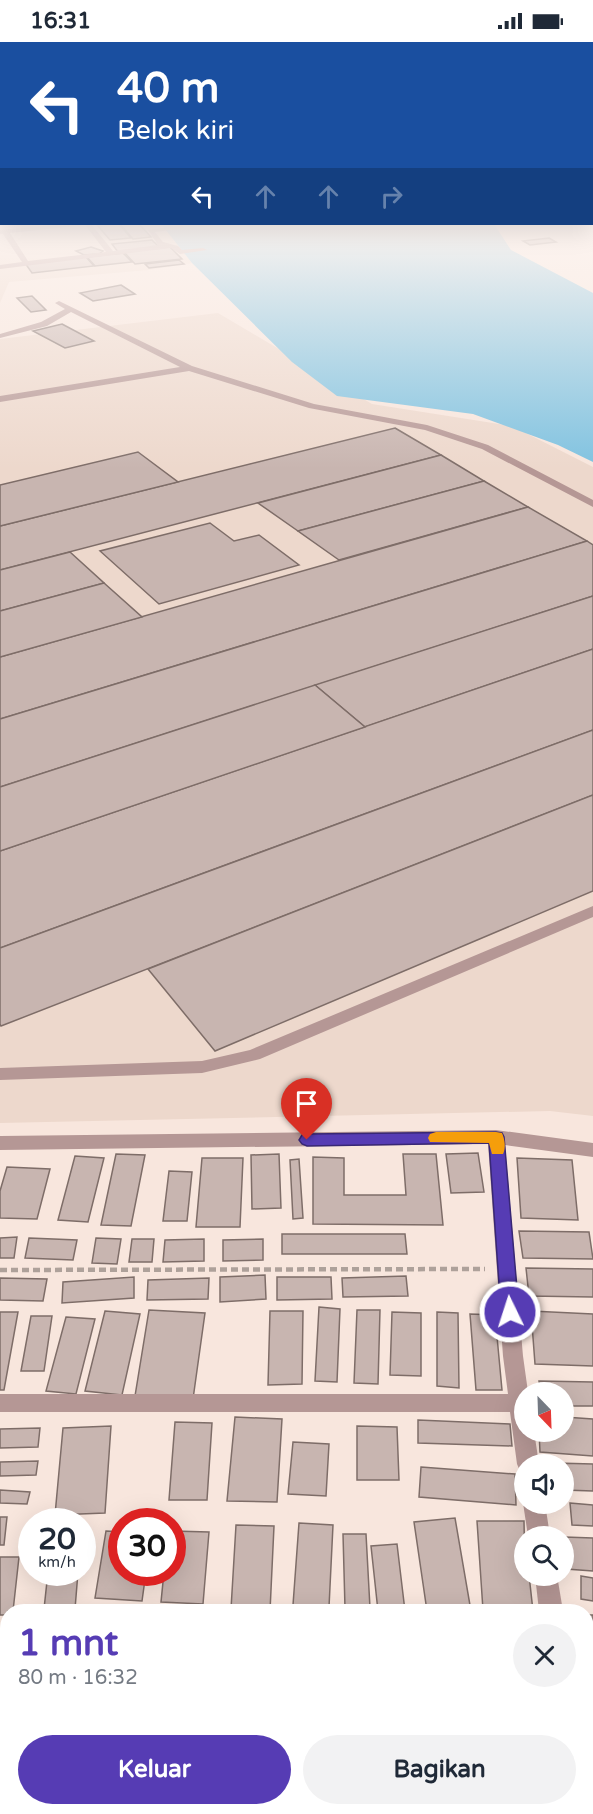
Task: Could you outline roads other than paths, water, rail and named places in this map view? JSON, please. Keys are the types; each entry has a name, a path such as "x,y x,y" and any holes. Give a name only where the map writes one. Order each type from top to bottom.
{"street":[{"path":"60,304 189,368 312,406 427,428 466,440 501,455 593,504"},
{"path":"0,336 44,324 71,309"},
{"path":"0,399 189,368"},
{"path":"0,1074 202,1067 234,1060 254,1054 593,911"},
{"path":"496,1137 516,1382"},
{"path":"0,1143 496,1137 593,1150"},
{"path":"0,1403 514,1403"},
{"path":"548,1586 550,1604"}],"water":[{"path":"233,304 593,304 593,462 558,445 473,414 337,396 292,362"}]}
